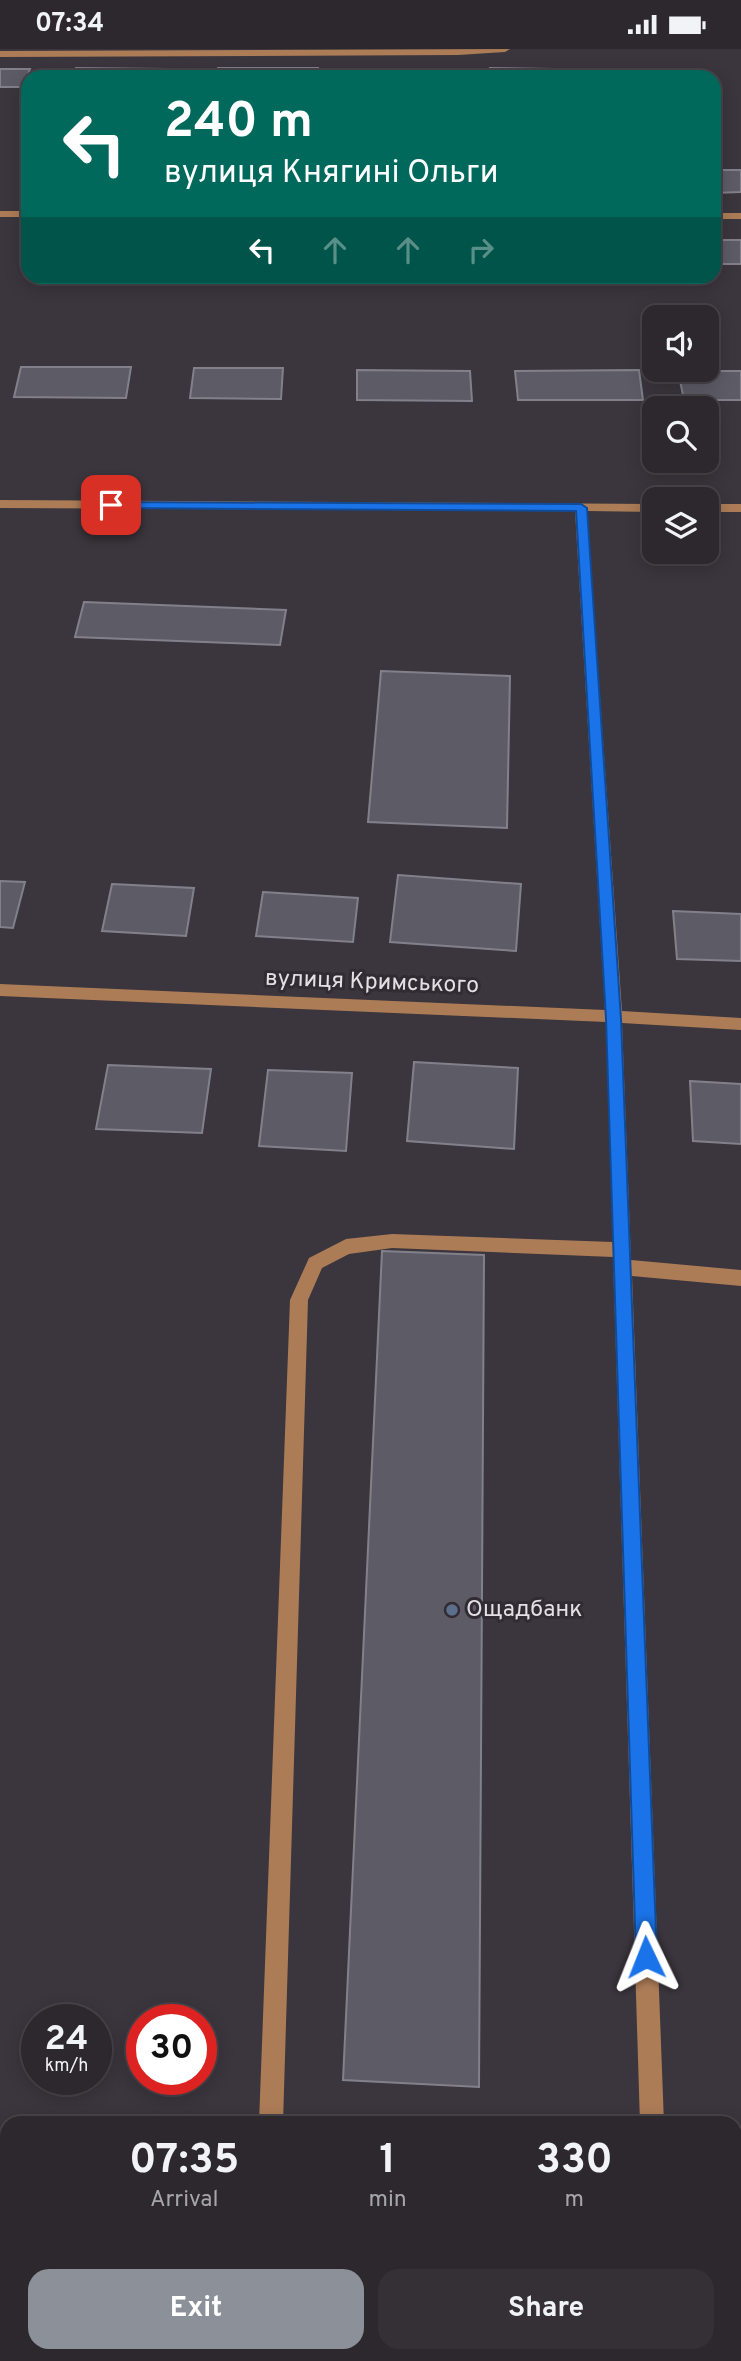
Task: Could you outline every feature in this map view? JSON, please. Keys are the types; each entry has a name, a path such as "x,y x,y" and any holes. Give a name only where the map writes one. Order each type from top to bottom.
{"street":[{"path":"0,54 458,53 505,49"},
{"path":"0,214 21,214"},
{"path":"721,216 741,216"},
{"path":"0,504 642,508"},
{"path":"581,508 614,1019 652,2116"},
{"path":"719,508 741,508"},
{"name":"вулиця Кримського","path":"0,990 553,1013 614,1019 741,1024"},
{"path":"271,2116 299,1300 315,1263 346,1247 392,1241 622,1258 741,1278"}],"building":[{"path":"76,68 167,69 167,70"},
{"path":"218,68 318,68 318,70"},
{"path":"490,68 552,70 490,70"},
{"path":"0,69 30,69 21,70 21,87 0,87"},
{"path":"366,69 460,70 366,70"},
{"path":"721,170 741,170 741,192 721,193"},
{"path":"721,240 741,240 741,264 721,264"},
{"path":"21,367 131,367 126,398 14,397"},
{"path":"194,368 283,368 281,399 190,398"},
{"path":"357,370 470,371 472,401 357,400"},
{"path":"639,370 642,400 518,400 515,371"},
{"path":"719,371 741,371 741,400 719,400 719,396 683,396 680,382 719,382"},
{"path":"84,602 286,610 280,645 75,637"},
{"path":"381,671 510,676 507,828 368,822"},
{"path":"398,875 521,884 516,951 390,942"},
{"path":"0,881 25,882 13,928 0,927"},
{"path":"112,884 194,888 186,936 102,931"},
{"path":"263,892 358,898 353,942 256,936"},
{"path":"673,911 741,914 741,961 677,959"},
{"path":"414,1062 518,1068 514,1149 407,1141"},
{"path":"108,1065 211,1069 202,1133 96,1129"},
{"path":"268,1070 352,1073 346,1151 259,1146"},
{"path":"690,1081 741,1084 741,1144 693,1141"},
{"path":"382,1251 484,1255 479,2087 343,2080"}],"place":[{"name":"Ощадбанк","path":"452,1610"}],"route":[{"path":"111,505 581,508 614,1019 646,1957"}]}
